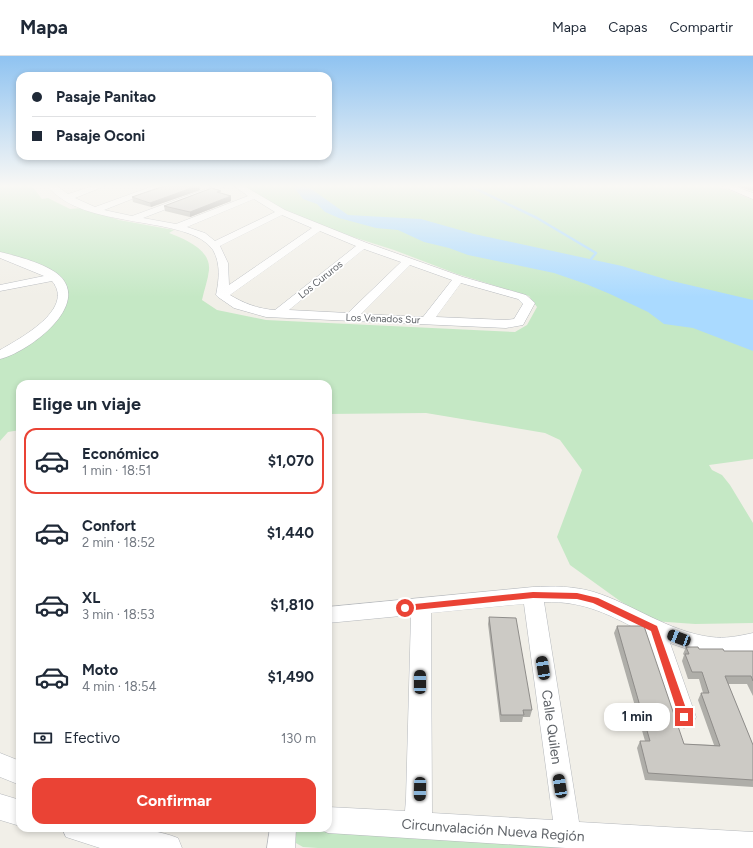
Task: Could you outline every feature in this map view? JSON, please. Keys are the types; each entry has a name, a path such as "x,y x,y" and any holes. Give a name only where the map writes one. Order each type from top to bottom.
{"street":[{"path":"154,223 176,227 200,235 214,245 224,266 222,295"},
{"path":"176,227 186,223"},
{"path":"214,245 259,223"},
{"name":"Los Venados Sur","path":"222,295 231,302 246,309 277,314 510,324 520,320 529,303 522,297 459,279 408,262 309,223"},
{"path":"222,295 314,225"},
{"name":"Los Cururos","path":"277,314 364,245"},
{"path":"0,255 20,261 54,277 63,291 62,303 55,314 35,334 0,355"},
{"path":"0,265 20,261"},
{"path":"350,318 408,262"},
{"path":"0,288 54,277"},
{"path":"426,320 459,279"},
{"path":"332,615 533,595 577,596 595,601 654,628 691,642 719,647 744,645 753,642"},
{"name":"Calle Quilen","path":"533,595 568,834"},
{"path":"418,824 421,607"},
{"path":"654,628 684,717"},
{"name":"Circunvalación Nueva Región","path":"332,820 418,824 753,846"},
{"path":"87,832 130,846 168,848"},
{"path":"281,848 283,832"}],"green space":[{"path":"0,223 135,223 174,230 169,233 189,242 206,256 209,270 202,300 217,310 266,320 515,332 527,325 537,307 529,296 457,274 316,223 753,223 753,459 709,465 712,470 722,475 730,485 753,523 753,623 695,624 653,621 620,601 570,565 557,537 582,470 560,440 545,433 426,413 332,414 332,380 16,380 16,431 8,432 0,441 0,359 34,337 64,293 65,286 62,278 58,274 33,263 0,252"},
{"path":"332,830 595,848 318,848 303,847 294,842 296,832 332,832"}],"water":[{"path":"357,223 435,223 474,234 622,266 668,280 753,300 753,351 693,328 664,324 648,312 610,294 554,273 468,255 449,248 424,242 398,230 376,228"}],"building":[{"path":"489,617 516,618 532,710 523,710 524,715 501,715"},
{"path":"617,626 644,626 684,744 720,746 701,693 709,693 702,672 692,672 685,654 689,654 686,647 698,647 699,649 723,649 724,651 753,651 753,681 751,676 725,676 753,745 753,780 648,773 640,741 650,741"}],"waterway":[{"path":"545,223 596,253 591,259"}],"route":[{"path":"405,608 533,595 559,594 577,596 595,601 633,617 654,628 684,717"}]}
